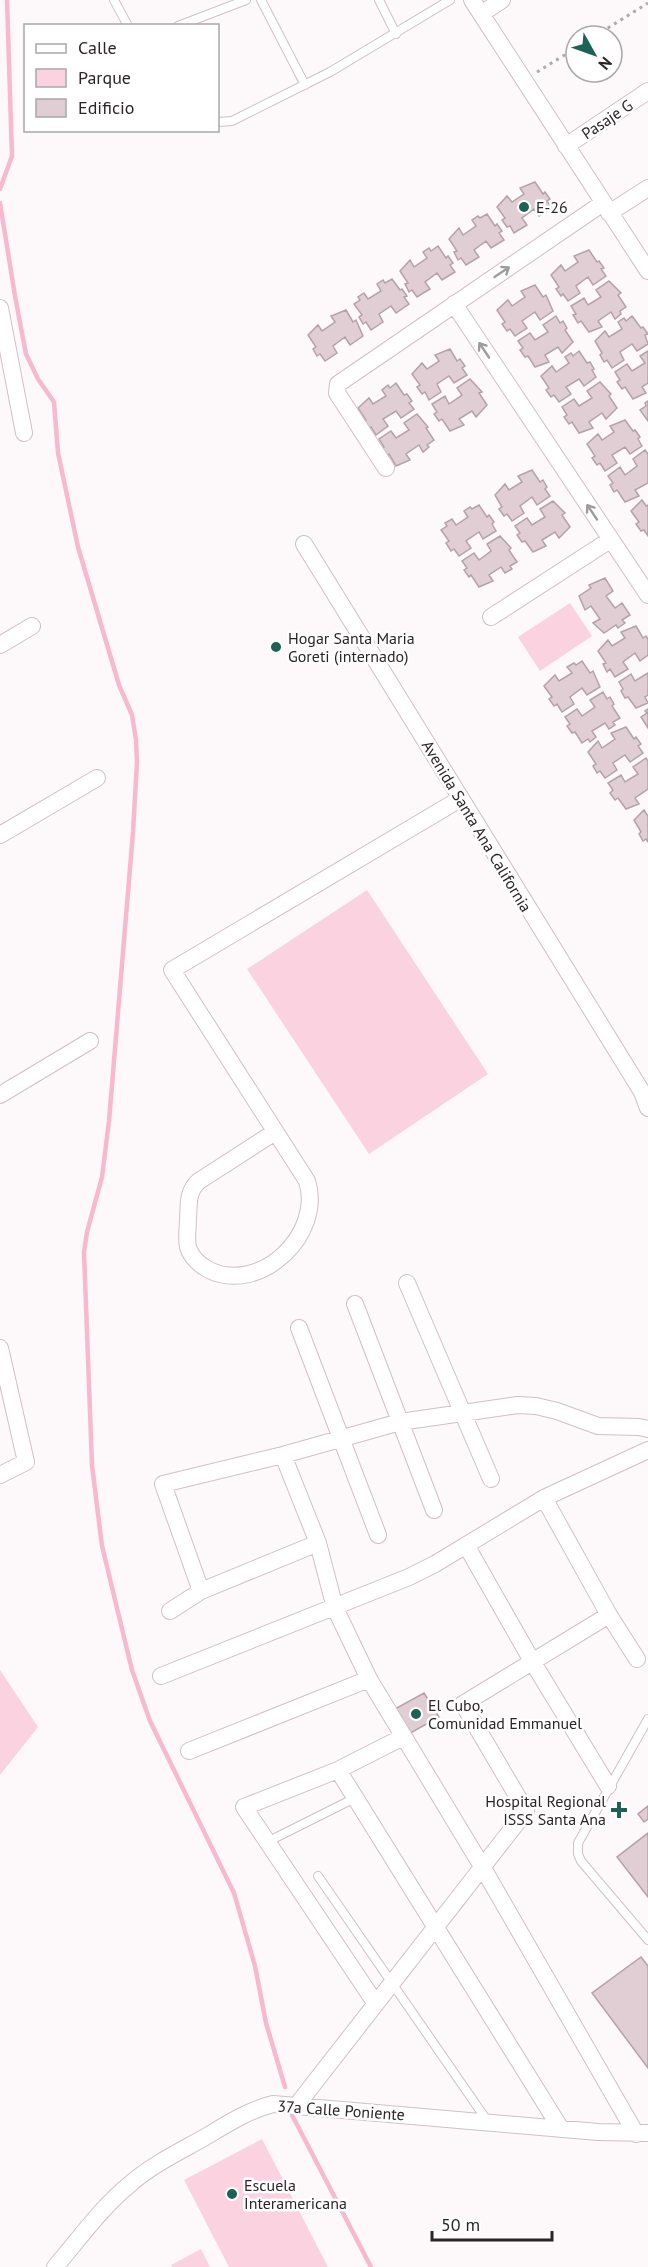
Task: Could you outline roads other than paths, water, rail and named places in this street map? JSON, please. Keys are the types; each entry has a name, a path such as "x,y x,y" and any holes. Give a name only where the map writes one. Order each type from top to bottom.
{"street":[{"path":"502,0 476,7 648,271"},
{"name":"Pasaje G","path":"566,146 648,92"},
{"path":"386,468 338,396 336,386 454,304 606,208 648,188"},
{"path":"454,304 648,595"},
{"path":"0,308 24,433"},
{"path":"491,617 610,540"},
{"name":"Avenida Santa Ana California","path":"304,544 642,1092 648,1108"},
{"path":"0,645 32,626"},
{"path":"0,835 97,778"},
{"path":"275,1132 199,1181 190,1192 189,1250 201,1266 220,1275 230,1277 244,1275 267,1267 293,1244 301,1232 308,1216 311,1198 307,1181 172,970 460,799"},
{"path":"0,1095 90,1041"},
{"path":"407,1283 491,1479"},
{"path":"355,1304 434,1510"},
{"path":"299,1328 343,1438 378,1535"},
{"path":"0,1348 26,1462 0,1475"},
{"path":"201,1591 162,1484 283,1455 400,1422 518,1405 536,1406 598,1426 648,1429"},
{"path":"161,1676 410,1577 544,1498 648,1450"},
{"path":"283,1455 318,1543 335,1608 369,1679 642,2133"},
{"path":"544,1498 609,1615 637,1659"},
{"path":"170,1611 201,1591 318,1543"},
{"path":"466,1545 532,1661 608,1786"},
{"path":"297,2105 526,1811 463,1704 609,1615"},
{"path":"189,1751 369,1679"},
{"path":"376,2004 244,1807 338,1770 403,1737"},
{"path":"338,1770 561,2129"},
{"name":"37a Calle Poniente","path":"55,2267 110,2203 130,2184 165,2160 257,2109 273,2104 561,2129 642,2133"}],"lane":[{"path":"114,0 127,24"},
{"path":"183,24 246,0"},
{"path":"261,0 305,85"},
{"path":"379,0 396,34"},
{"path":"219,122 232,121 305,85 396,34 450,0"},
{"path":"648,1719 608,1786 578,1843 578,1854 581,1861 648,1940"},
{"path":"267,1842 355,1798"},
{"path":"318,1876 488,2122"}],"waterway":[{"path":"0,189 12,156 7,0"},
{"path":"0,203 26,354 38,379 54,402 58,453 78,547 119,685 132,715 136,740 133,832 109,1121 102,1177 84,1252 92,1465 102,1546 132,1670 150,1721 234,1893 255,1966 266,2023 285,2087"},
{"path":"292,2115 371,2267"}],"place":[{"name":"E-26","path":"524,207"},
{"name":"Hogar Santa Maria Goreti (internado)","path":"276,647"},
{"name":"El Cubo, Comunidad Emmanuel","path":"416,1714"},
{"name":"Hospital Regional ISSS Santa Ana","path":"619,1810"},
{"name":"Escuela Interamericana","path":"232,2194"}]}
